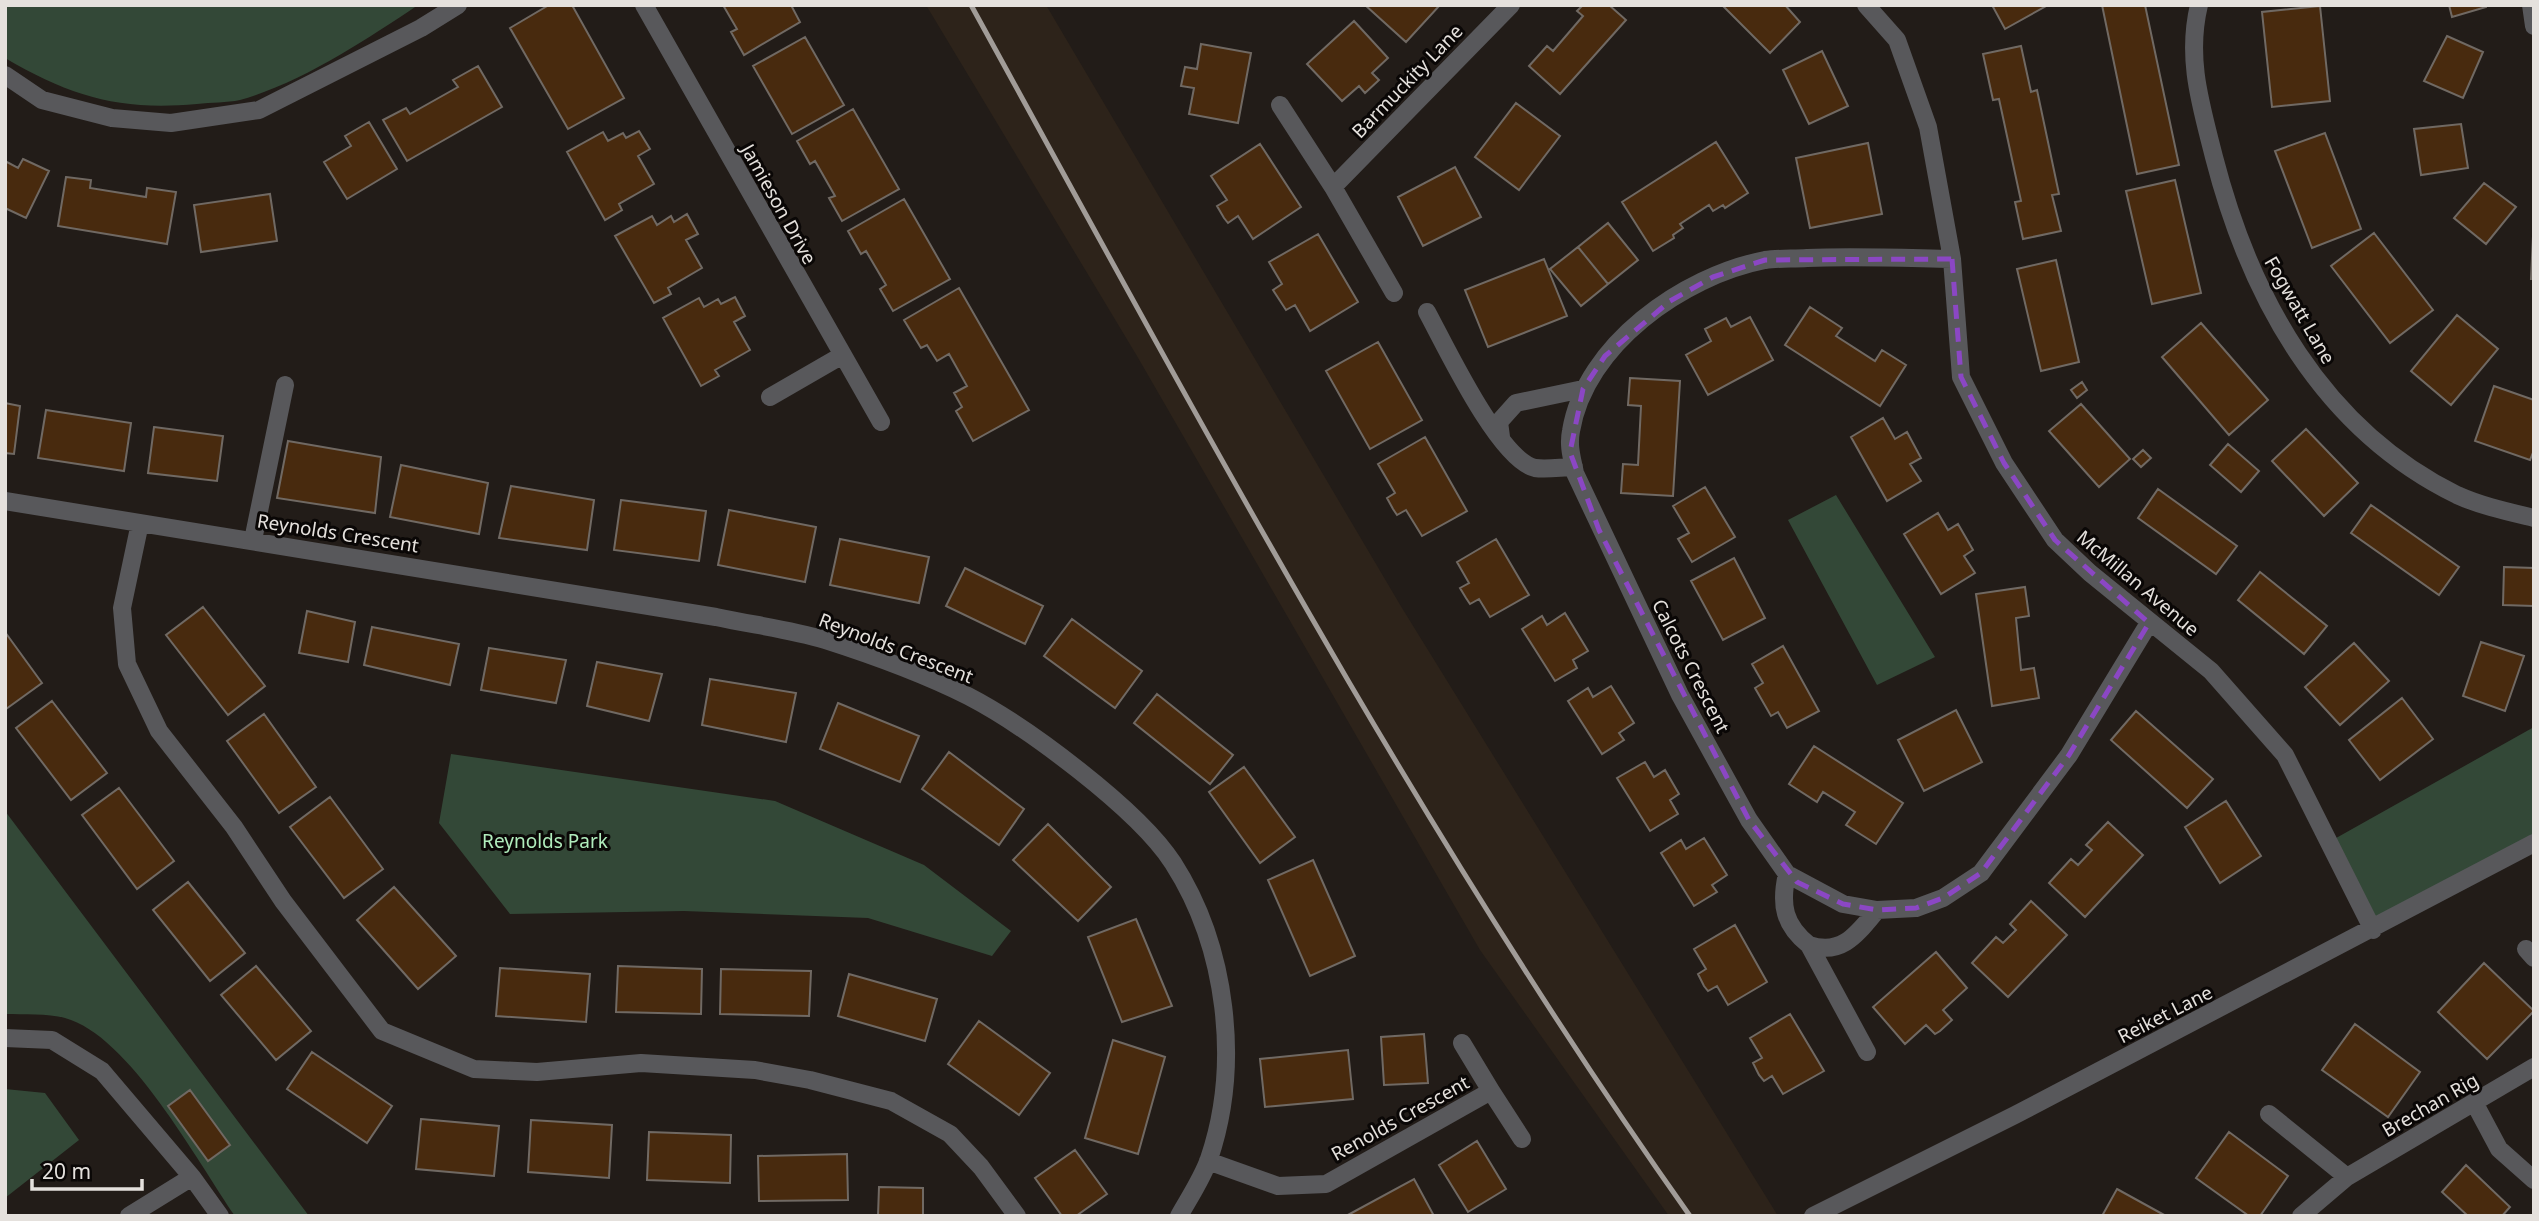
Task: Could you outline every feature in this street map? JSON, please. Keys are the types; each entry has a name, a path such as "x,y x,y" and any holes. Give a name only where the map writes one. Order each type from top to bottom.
{"street":[{"path":"5,75 42,100 112,118 171,123 259,110 421,28 458,5"},
{"name":"Jamieson Drive","path":"644,5 841,356 881,422"},
{"name":"Barmuckity Lane","path":"1333,187 1511,5"},
{"name":"McMillan Avenue","path":"1866,5 1897,40 1928,127 1952,259 1961,377 2004,463 2055,540 2149,622 2211,671 2285,755 2373,930"},
{"name":"Fogwatt Lane","path":"2199,5 2193,75 2216,165 2245,256 2308,372 2365,434 2412,468 2459,496 2534,518"},
{"path":"2531,5 2534,26"},
{"path":"1280,105 1333,187 1394,293"},
{"name":"Calcots Crescent","path":"1952,259 1853,256 1766,260 1713,276 1643,321 1605,356 1583,389 1570,432 1570,452 1574,467 1599,530 1680,695 1749,820 1787,874 1827,898 1877,911 1916,908 1943,898 1981,873 2069,755 2149,622"},
{"path":"1427,312 1480,410 1522,461 1535,468 1574,467"},
{"path":"770,397 841,356"},
{"path":"253,540 285,385"},
{"path":"1501,437 1499,422 1516,403 1583,389"},
{"name":"Reynolds Crescent","path":"5,501 716,617 824,640 968,696 1055,753 1126,812 1172,862 1199,914 1218,978 1227,1046 1220,1116 1209,1161 1179,1216"},
{"path":"140,523 122,608 127,664 132,675 159,731 234,827 283,901 382,1031 474,1069 537,1072 641,1063 755,1070 810,1080 891,1101 950,1134 981,1167 1017,1216"},
{"name":"Reiket Lane","path":"1813,1216 2373,930 2534,843"},
{"path":"1787,874 1783,894 1784,913 1798,936 1809,945 1823,950 1847,943 1877,911"},
{"path":"1809,945 1867,1052"},
{"path":"5,1038 52,1040 102,1071 192,1177 220,1216"},
{"name":"Renolds Crescent","path":"1462,1043 1521,1139"},
{"name":"Brechan Rig","path":"2301,1216 2347,1177 2534,1067"},
{"name":"Renolds Crescent","path":"1209,1161 1278,1185 1326,1184 1491,1091"},
{"path":"2474,1104 2499,1149 2534,1180"},
{"path":"2269,1114 2347,1177"},
{"path":"129,1216 192,1177"}],"highlighted area":[{"path":"1952,259 1961,377 2004,463 2055,540 2149,623 2069,755 1981,873 1943,898 1916,908 1877,910 1843,904 1797,882 1749,820 1599,530 1570,452 1583,389 1605,356 1670,301 1713,277 1765,260"}],"shaded area":[{"path":"926,5 1046,5 1402,608 1778,1216 1669,1216 1480,950 1137,356"}],"green space":[{"path":"5,5 418,5 332,59 286,83 235,101 169,106 120,103 75,92 5,58"},
{"path":"1836,495 1935,657 1877,685 1788,520"},
{"path":"2534,727 2534,851 2373,930 2329,842"},
{"name":"Reynolds Park","path":"451,754 775,801 924,865 1011,931 992,956 868,918 684,911 510,914 439,823"},
{"path":"5,811 309,1216 235,1216 160,1103 113,1048 89,1029 65,1018 5,1014"},
{"path":"5,1089 45,1093 79,1140 5,1198"}],"building":[{"path":"549,5 572,5 624,98 568,129 510,28"},
{"path":"723,5 791,5 800,22 744,55 731,32 737,29"},
{"path":"1365,5 1440,5 1406,42"},
{"path":"1583,5 1609,5 1626,20 1560,94 1529,66 1547,46 1553,51 1583,16 1577,11"},
{"path":"1722,5 1785,5 1800,22 1770,53"},
{"path":"1992,5 2048,5 2005,29"},
{"path":"2102,5 2145,5 2179,165 2137,174"},
{"path":"2449,5 2486,5 2486,7 2452,17"},
{"path":"2320,6 2330,101 2272,107 2262,12"},
{"path":"1354,21 1388,58 1372,73 1379,80 1365,93 1359,86 1342,101 1307,64"},
{"path":"2447,36 2483,52 2463,98 2424,81"},
{"path":"805,37 844,105 792,134 753,66"},
{"path":"1201,44 1251,53 1238,123 1189,114 1194,88 1181,86 1185,67 1197,69"},
{"path":"2021,46 2031,92 2037,90 2059,194 2052,195 2061,231 2023,239 2015,202 2021,201 1999,99 1993,100 1983,54"},
{"path":"1822,51 1848,106 1809,124 1783,70"},
{"path":"478,66 502,107 407,161 383,120 406,108 410,114 458,87 453,80"},
{"path":"1516,103 1560,136 1519,190 1475,157"},
{"path":"853,109 899,189 842,221 829,198 835,196 815,161 810,164 797,141"},
{"path":"369,122 397,169 347,199 324,162 351,146 345,136"},
{"path":"2461,124 2468,168 2421,175 2414,129"},
{"path":"639,131 650,149 638,156 654,184 619,204 622,210 605,220 567,152 603,132 608,141 623,133 626,138"},
{"path":"2325,133 2361,229 2312,248 2275,151"},
{"path":"1716,142 1748,193 1725,208 1723,205 1713,211 1709,205 1680,224 1683,228 1673,235 1674,238 1653,251 1622,202"},
{"path":"1868,143 1882,214 1810,228 1796,158"},
{"path":"1260,144 1301,207 1253,239 1238,216 1228,223 1224,218 1217,206 1227,200 1211,176"},
{"path":"23,159 49,171 26,218 5,208 5,161 18,168"},
{"path":"1455,167 1481,217 1423,246 1398,197"},
{"path":"66,177 91,180 90,188 146,197 147,188 176,192 167,244 58,226"},
{"path":"2175,180 2201,293 2152,304 2126,191"},
{"path":"2484,183 2516,207 2486,244 2454,218"},
{"path":"270,194 277,241 201,252 194,205"},
{"path":"904,199 950,279 893,311 880,289 886,285 866,251 861,254 848,231"},
{"path":"687,214 698,234 686,240 702,268 668,288 671,294 654,303 615,236 652,216 657,225 671,216 674,222"},
{"path":"2534,215 2534,279 2531,279"},
{"path":"1608,223 1638,260 1608,284 1578,247"},
{"path":"2374,233 2433,310 2390,343 2331,266"},
{"path":"1318,234 1358,302 1310,331 1295,305 1286,310 1273,290 1282,284 1269,262"},
{"path":"1578,247 1608,284 1581,306 1550,269"},
{"path":"1544,259 1567,316 1488,347 1465,290"},
{"path":"2056,260 2079,362 2041,371 2017,269"},
{"path":"959,288 1029,410 973,441 956,411 962,407 954,393 967,386 949,354 937,361 927,345 921,348 904,320"},
{"path":"735,297 745,316 734,322 750,350 715,370 719,376 701,386 663,318 699,298 704,307 718,299 721,304"},
{"path":"1810,307 1842,328 1836,336 1875,361 1882,350 1906,365 1880,406 1785,345"},
{"path":"2457,315 2498,349 2451,405 2411,371"},
{"path":"1750,317 1773,360 1708,395 1686,355 1711,341 1705,329 1726,318 1731,327"},
{"path":"2201,323 2268,400 2229,435 2162,357"},
{"path":"1378,342 1422,420 1370,449 1326,371"},
{"path":"1630,378 1680,381 1673,496 1621,493 1623,464 1638,465 1641,406 1628,405"},
{"path":"2082,382 2087,390 2077,398 2071,390"},
{"path":"2494,386 2534,400 2534,450 2530,460 2475,441"},
{"path":"5,403 20,406 14,454 5,453"},
{"path":"2081,404 2130,459 2099,487 2049,431"},
{"path":"46,410 131,423 124,471 38,458"},
{"path":"1883,418 1895,439 1907,432 1921,458 1910,464 1921,481 1887,501 1851,437"},
{"path":"154,427 223,436 217,481 148,473"},
{"path":"2306,429 2358,483 2324,516 2272,461"},
{"path":"1425,437 1467,511 1422,536 1406,510 1397,515 1393,509 1387,498 1395,493 1378,464"},
{"path":"288,441 381,457 375,513 277,498"},
{"path":"2228,444 2259,471 2241,492 2210,465"},
{"path":"2143,450 2151,458 2141,467 2133,459"},
{"path":"401,465 488,483 479,534 390,517"},
{"path":"511,486 594,500 587,550 499,538"},
{"path":"1705,487 1735,537 1692,562 1678,539 1689,533 1673,506"},
{"path":"2158,489 2237,546 2216,574 2138,518"},
{"path":"621,500 706,511 699,561 614,550"},
{"path":"2371,505 2459,567 2439,595 2351,533"},
{"path":"729,510 816,527 805,582 718,565"},
{"path":"1938,513 1948,530 1958,524 1973,550 1964,556 1975,573 1941,594 1904,534"},
{"path":"840,539 929,557 919,603 830,585"},
{"path":"1496,539 1529,595 1490,617 1479,599 1470,604 1460,588 1469,583 1457,562"},
{"path":"1734,558 1765,618 1723,640 1691,581"},
{"path":"2504,567 2534,568 2534,606 2503,605"},
{"path":"965,568 1043,606 1025,644 946,606"},
{"path":"2260,572 2327,626 2304,654 2238,600"},
{"path":"2025,587 2029,616 2016,618 2021,670 2034,668 2039,698 1992,706 1976,594"},
{"path":"203,607 265,686 228,715 166,635"},
{"path":"307,611 355,622 348,662 299,653"},
{"path":"1565,613 1588,651 1573,660 1577,668 1555,681 1522,629 1542,616 1547,625"},
{"path":"1072,619 1142,671 1115,708 1044,656"},
{"path":"372,627 459,644 450,685 364,665"},
{"path":"5,632 42,683 6,709 5,707"},
{"path":"2481,642 2524,656 2505,711 2463,696"},
{"path":"2354,643 2389,681 2340,725 2305,687"},
{"path":"1783,646 1819,711 1787,728 1778,712 1771,716 1755,688 1763,683 1752,664"},
{"path":"489,648 566,660 556,703 481,690"},
{"path":"597,662 662,674 649,721 587,706"},
{"path":"710,679 796,693 786,742 702,725"},
{"path":"1611,686 1634,723 1619,733 1624,740 1602,754 1568,701 1588,688 1593,697"},
{"path":"1157,694 1233,755 1210,784 1134,723"},
{"path":"2402,698 2433,739 2380,780 2349,740"},
{"path":"52,701 107,773 71,800 16,728"},
{"path":"838,703 919,736 900,782 820,749"},
{"path":"1956,710 1982,762 1924,791 1898,740"},
{"path":"2136,711 2213,779 2187,808 2111,740"},
{"path":"264,714 316,787 279,813 227,741"},
{"path":"1814,746 1903,803 1876,844 1846,825 1855,812 1823,792 1817,802 1789,784"},
{"path":"949,752 1024,809 999,845 922,789"},
{"path":"1645,762 1654,777 1665,770 1679,794 1670,800 1678,814 1650,831 1617,778"},
{"path":"1244,767 1295,837 1260,863 1209,792"},
{"path":"119,788 174,861 137,889 82,815"},
{"path":"330,797 383,869 344,898 290,827"},
{"path":"2226,801 2261,856 2220,883 2185,827"},
{"path":"2108,822 2143,855 2085,917 2049,883 2071,859 2078,865 2092,850 2086,845"},
{"path":"1048,824 1111,887 1078,921 1013,860"},
{"path":"1704,838 1727,875 1712,885 1717,892 1694,906 1661,853 1681,840 1686,849"},
{"path":"1313,860 1355,956 1310,976 1268,880"},
{"path":"188,882 245,953 210,981 153,910"},
{"path":"394,887 456,956 418,989 357,920"},
{"path":"2031,901 2067,935 2008,997 1972,963 1996,937 2003,943 2016,930 2010,924"},
{"path":"1136,919 1172,1006 1122,1022 1088,937"},
{"path":"1735,925 1767,982 1728,1005 1717,986 1708,991 1704,986 1698,974 1706,969 1694,949"},
{"path":"1936,952 1967,988 1943,1010 1952,1020 1940,1031 1935,1034 1926,1025 1905,1044 1873,1007"},
{"path":"2484,963 2534,1011 2487,1059 2438,1012"},
{"path":"256,966 311,1031 276,1060 221,995"},
{"path":"618,966 702,969 701,1014 616,1012"},
{"path":"500,968 590,974 586,1022 496,1016"},
{"path":"721,969 811,971 809,1016 720,1014"},
{"path":"849,974 937,999 925,1041 838,1016"},
{"path":"1790,1014 1824,1071 1783,1094 1772,1076 1764,1081 1759,1075 1753,1063 1762,1058 1750,1038"},
{"path":"979,1021 1050,1073 1019,1115 948,1064"},
{"path":"2355,1024 2420,1072 2388,1117 2322,1070"},
{"path":"1424,1034 1428,1083 1384,1085 1381,1037"},
{"path":"1113,1040 1165,1057 1138,1154 1085,1138"},
{"path":"1348,1050 1353,1099 1265,1107 1260,1059"},
{"path":"312,1052 392,1106 367,1143 287,1089"},
{"path":"190,1090 230,1145 208,1161 168,1106"},
{"path":"421,1119 499,1126 494,1176 416,1169"},
{"path":"531,1120 612,1125 609,1178 528,1172"},
{"path":"649,1132 731,1135 730,1183 647,1180"},
{"path":"2229,1132 2288,1176 2260,1216 2249,1216 2196,1178"},
{"path":"1477,1141 1506,1189 1468,1212 1439,1165"},
{"path":"1075,1150 1107,1194 1076,1216 1062,1216 1035,1178"},
{"path":"847,1154 848,1200 759,1201 758,1156"},
{"path":"2466,1165 2510,1207 2502,1216 2468,1216 2442,1192"},
{"path":"1414,1179 1434,1216 1346,1216"},
{"path":"879,1187 923,1188 923,1216 878,1216"},
{"path":"2117,1189 2166,1216 2102,1216"}],"railway":[{"path":"971,5 1140,314 1313,621 1495,923 1590,1071 1690,1216"}]}
